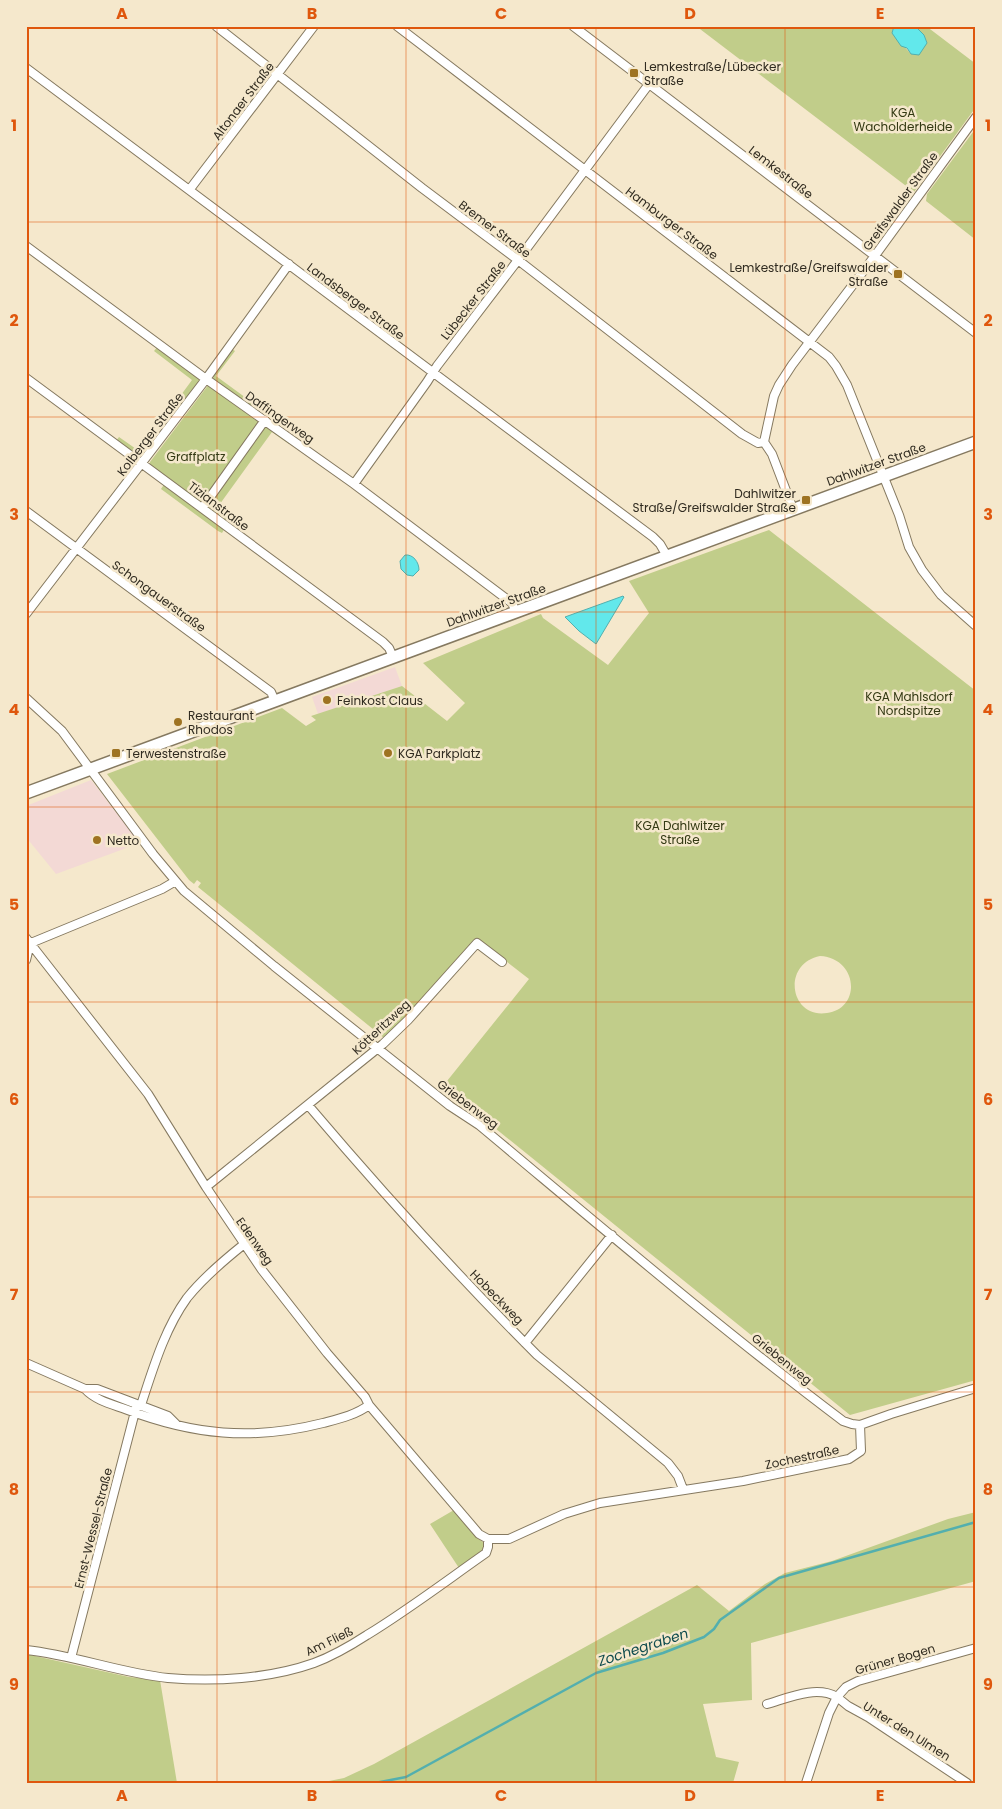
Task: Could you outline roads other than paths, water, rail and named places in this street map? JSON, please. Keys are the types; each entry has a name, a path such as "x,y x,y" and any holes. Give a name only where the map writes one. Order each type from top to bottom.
{"main road":[{"name":"Dahlwitzer Straße","path":"26,793 976,442"}],"street":[{"name":"Bremer Straße","path":"216,26 422,188 742,434 758,443 764,442"},
{"name":"Altonaer Straße","path":"190,189 314,26"},
{"name":"Hamburger Straße","path":"397,26 829,357 848,385 909,547 922,570 941,594 976,626"},
{"name":"Lemkestraße","path":"573,26 976,334"},
{"name":"Landsberger Straße","path":"26,68 653,537 667,556"},
{"name":"Lübecker Straße","path":"354,484 433,373 436,366 518,260 648,84"},
{"name":"Greifswalder Straße","path":"764,442 770,408 779,385 976,117"},
{"name":"Daffingerweg","path":"26,246 206,379 354,484 512,603 516,612"},
{"name":"Kolberger Straße","path":"26,614 143,463 289,264"},
{"name":"Tizianstraße","path":"26,378 383,642 389,648 393,657"},
{"path":"202,508 266,420"},
{"path":"764,442 772,454 793,509"},
{"name":"Schongauerstraße","path":"26,511 271,692 276,701"},
{"path":"26,698 62,732 89,770"},
{"name":"Griebenweg","path":"89,770 174,882 184,892 450,1106 479,1124 668,1283 786,1378 843,1421 860,1425"},
{"path":"26,960 28,942 169,886 174,882"},
{"name":"Edenweg","path":"28,942 148,1094 243,1245 285,1300 365,1397 369,1406 479,1534 488,1539"},
{"name":"Kötteritzweg","path":"206,1187 378,1047 408,1020 477,944 502,962"},
{"name":"Hobeckweg","path":"308,1105 447,1263 525,1343 668,1463 678,1476 683,1489"},
{"path":"525,1343 612,1235"},
{"name":"Ernst-Wessel-Straße","path":"71,1658 134,1413 167,1332 183,1304 209,1274 243,1245"},
{"path":"26,1363 85,1389 96,1398 134,1413 165,1423 218,1433 263,1432 313,1425 362,1411 369,1406"},
{"path":"860,1425 976,1388"},
{"path":"85,1389 97,1389 139,1404 168,1416 176,1424"},
{"name":"Zochestraße","path":"488,1539 509,1539 564,1514 600,1503 743,1481 849,1459 861,1451 860,1425"},
{"name":"Am Fließ","path":"26,1650 166,1678 243,1678 313,1663 343,1650 388,1622 486,1553 488,1539"},
{"name":"Grüner Bogen","path":"837,1697 846,1686 858,1681 976,1648"},
{"path":"767,1704 805,1693 831,1694 837,1697 828,1713 806,1783"},
{"name":"Unter den Ulmen","path":"837,1697 967,1783"}],"water":[{"path":"894,26 915,26 924,35 927,43 919,55 911,54 907,48 901,46 892,33"},
{"path":"405,555 413,557 418,564 419,570 413,576 407,575 401,569 400,561"},
{"path":"623,596 596,644 565,617"}],"waterway":[{"name":"Zochegraben","path":"375,1783 406,1777 596,1673 663,1653 704,1637 714,1629 720,1620 779,1578 976,1522"}],"place":[{"name":"Lemkestraße/Lübecker Straße","path":"634,73"},
{"name":"Lemkestraße/Greifswalder Straße","path":"898,274"},
{"name":"Dahlwitzer Straße/Greifswalder Straße","path":"806,500"},
{"name":"Feinkost Claus","path":"327,700"},
{"name":"Restaurant Rhodos","path":"178,722"},
{"name":"Terwestenstraße","path":"116,753"},
{"name":"KGA Parkplatz","path":"388,753"},
{"name":"Netto","path":"97,840"}],"park label":[{"name":"KGA Wacholderheide","path":"903,119"},
{"name":"Graffplatz","path":"196,456"},
{"name":"KGA Mahlsdorf Nordspitze","path":"909,703"},
{"name":"KGA Dahlwitzer Straße","path":"680,832"}]}
